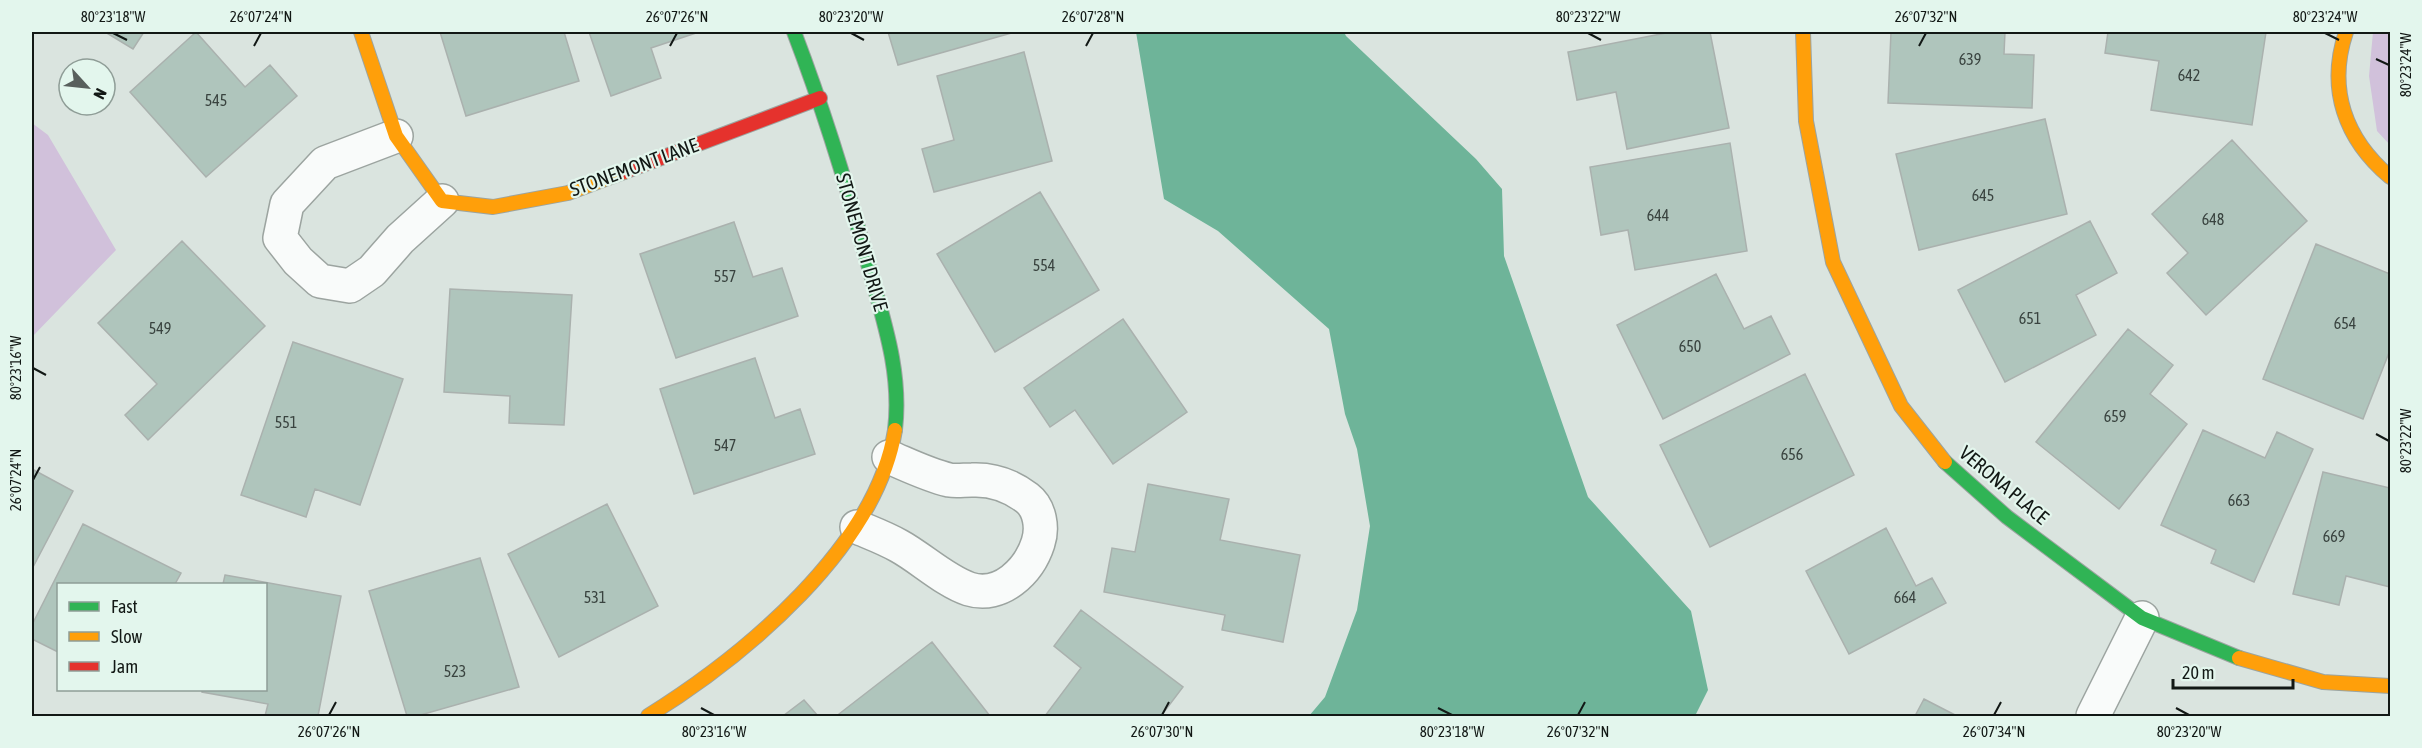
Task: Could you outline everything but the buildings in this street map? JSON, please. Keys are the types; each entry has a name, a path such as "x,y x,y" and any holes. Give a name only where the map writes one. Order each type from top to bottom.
{"street":[{"path":"361,32 396,135 442,201 400,239 372,271 350,286 320,281 298,261 280,238 286,204 326,163 396,135"},
{"name":"STONEMONT DRIVE","path":"648,717 717,668 757,635 837,556 857,527 875,494 895,433 898,407 893,355 820,98 794,32"},
{"name":"VERONA PLACE","path":"1803,32 1806,121 1833,262 1901,406 1948,466 2007,517 2142,618 2231,656 2323,682 2391,686"},
{"path":"2346,32 2336,67 2338,94 2358,140 2371,158 2391,177"},
{"name":"STONEMONT LANE","path":"442,201 494,207 568,193 820,98"},
{"path":"857,527 898,546 970,590 986,590 1008,584 1022,573 1035,552 1041,534 1040,518 1029,499 1020,493 993,480 952,480 937,477 889,457"},
{"path":"2093,717 2142,618"}],"shaded area":[{"path":"1136,32 1344,32 1476,159 1502,189 1504,256 1588,497 1691,611 1708,690 1695,716 1309,716 1325,697 1357,610 1370,526 1357,449 1345,414 1329,329 1218,231 1164,199"},
{"path":"2373,32 2390,32 2390,145 2377,131 2369,76"},
{"path":"32,123 48,135 116,250 32,337"}],"traffic: fast":[{"path":"794,32 834,147 885,325 896,387 895,430"},
{"path":"1945,462 2007,517 2142,618 2239,658"}],"traffic: slow":[{"path":"361,32 396,136 442,201 493,207 568,193 624,172"},
{"path":"1803,32 1806,121 1833,262 1901,406 1945,462"},
{"path":"2346,32 2339,73 2344,112 2361,146 2390,177"},
{"path":"648,716 724,663 763,630 800,595 834,557 862,516 883,474 895,430"},
{"path":"2239,658 2323,682 2390,686"}],"traffic: jam":[{"path":"624,172 820,98"}]}
